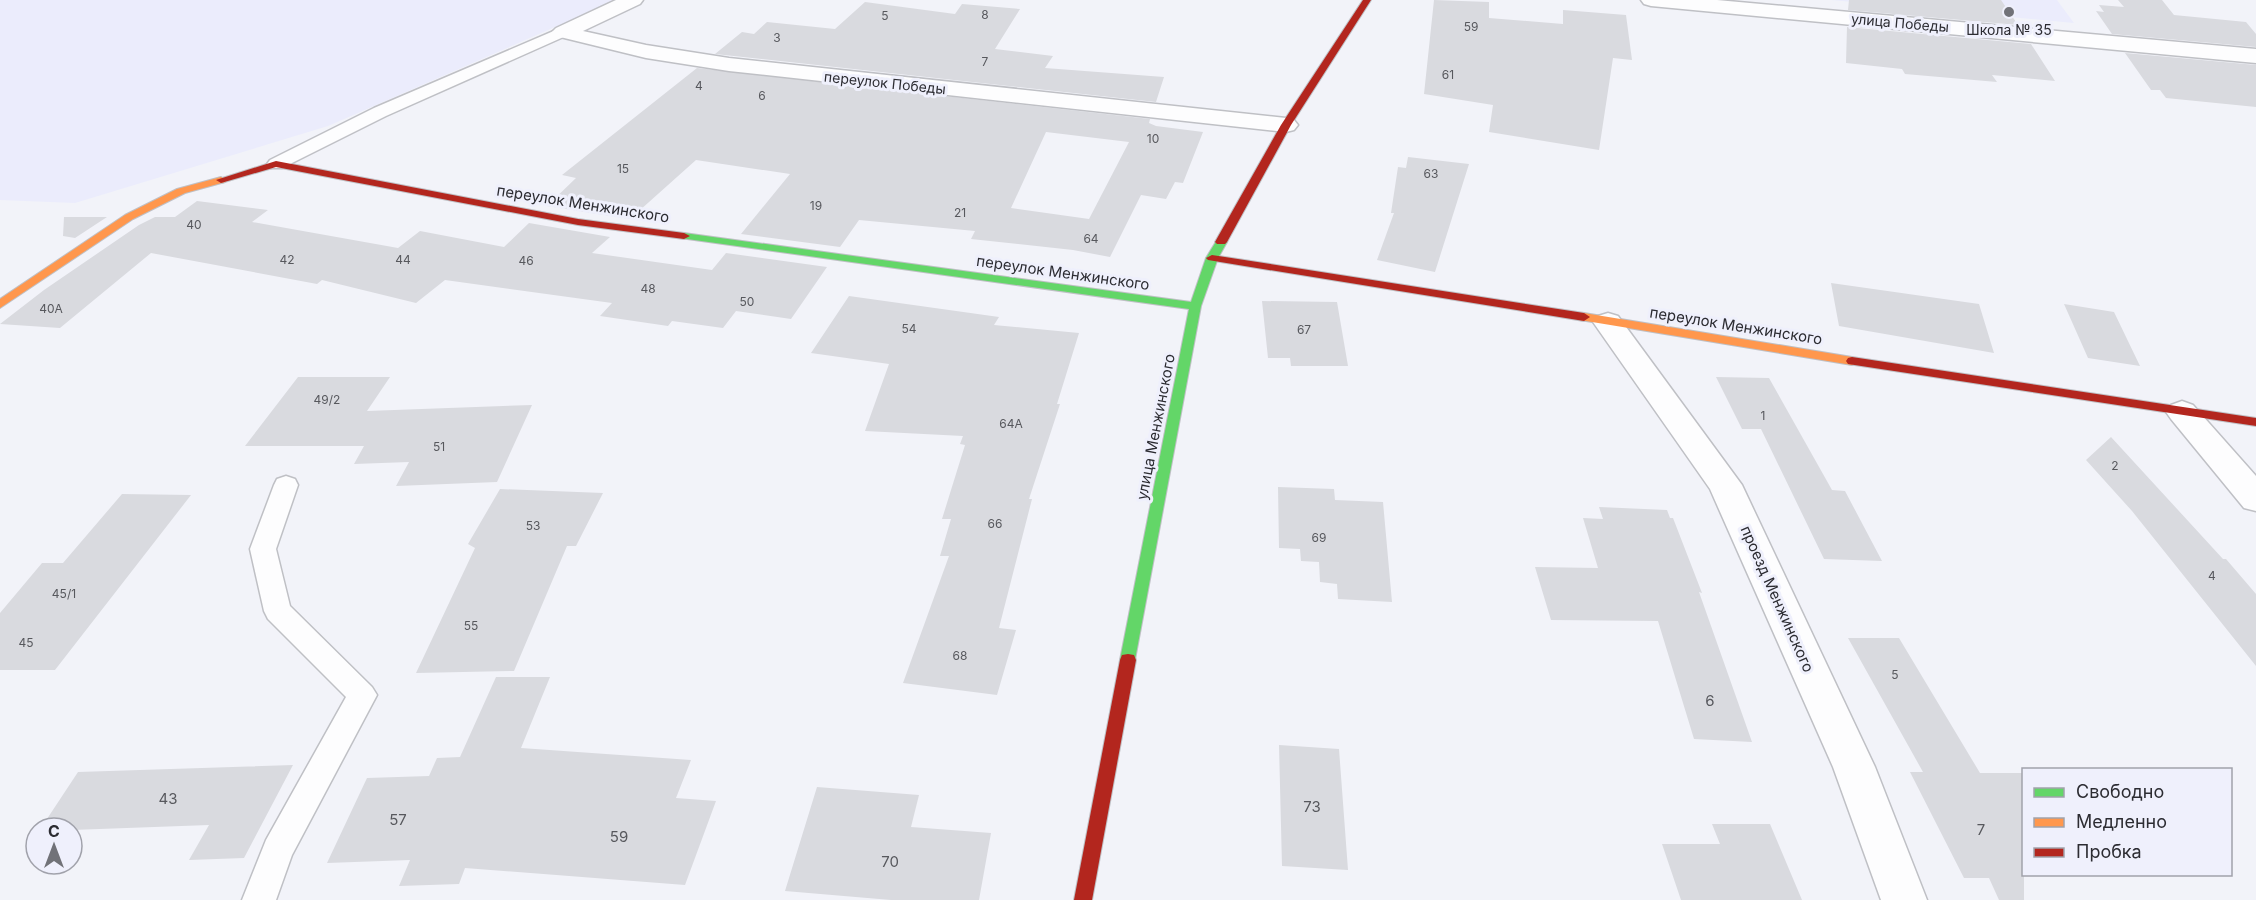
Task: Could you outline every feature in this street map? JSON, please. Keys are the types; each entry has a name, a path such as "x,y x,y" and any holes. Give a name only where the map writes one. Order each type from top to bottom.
{"street":[{"path":"563,33 633,0"},
{"name":"улица Менжинского","path":"1083,900 1195,306 1212,258 1286,125 1367,0"},
{"name":"улица Победы","path":"1651,0 2256,56"},
{"name":"переулок Победы","path":"563,33 677,57 822,76 1286,125"},
{"name":"переулок Менжинского","path":"0,304 129,217 180,191 276,165 578,222 1195,306"},
{"name":"переулок Менжинского","path":"1212,258 1472,297 1608,322 2256,422"},
{"name":"проезд Менжинского","path":"1608,322 1725,484 1854,767 1904,900"},
{"path":"2182,412 2256,500"}],"lane":[{"path":"276,165 380,112 563,33"},
{"path":"260,900 278,850 362,695 278,610 263,549 286,484"}],"shaded area":[{"path":"0,0 617,0 328,126 75,203 0,200"},
{"name":"Школа № 35","path":"1832,0 2057,0 2074,23"}],"building":[{"path":"1434,0 1489,2 1489,18 1563,24 1563,10 1626,15 1632,60 1613,58 1599,150 1489,132 1493,105 1424,94"},
{"path":"1849,0 2001,0 2018,25 1848,10"},
{"path":"2118,0 2162,0 2174,15 2246,22 2256,34 2256,47 2112,34 2096,11 2104,12 2099,5 2124,7"},
{"path":"865,2 955,14 962,4 1020,9 995,49 1053,56 1045,68 1164,77 1156,102 715,54 742,32 754,34 767,22 835,29"},
{"path":"1847,27 2031,44 2055,81 1992,75 1997,82 1905,74 1902,69 1846,63"},
{"path":"2125,53 2256,65 2256,107 2166,98 2160,90 2151,90"},
{"path":"697,68 1150,119 1149,123 1156,126 1203,132 1183,183 1175,182 1166,199 1141,195 1110,257 1073,250 971,239 975,231 859,220 840,247 741,234 790,174 696,160 630,219 547,206 576,178 562,175","holes":["1046,132 1129,142 1089,219 1011,208"]},
{"path":"1408,157 1469,164 1435,272 1377,260 1394,213 1391,213 1398,167 1406,168"},
{"path":"197,201 268,210 252,222 398,248 420,231 504,247 529,223 610,237 592,253 712,270 726,253 827,267 791,319 736,311 723,328 672,321 668,326 600,316 612,303 445,280 416,303 322,280 317,284 151,253 60,328 0,324 44,290 139,225 155,217 175,217"},
{"path":"64,217 107,217 75,238 63,236"},
{"path":"1831,283 1979,304 1994,353 1839,326"},
{"path":"849,296 999,317 994,325 1079,333 1057,404 1060,404 1029,499 1032,499 999,628 1016,630 997,695 903,683 949,556 940,556 951,519 942,519 965,445 960,444 963,436 865,431 889,364 811,353"},
{"path":"1262,301 1337,302 1348,366 1291,366 1290,358 1268,358"},
{"path":"2064,304 2114,312 2140,366 2088,358"},
{"path":"298,377 390,377 367,411 532,405 497,482 396,486 409,462 354,464 364,446 245,446"},
{"path":"1716,377 1769,378 1832,490 1845,491 1882,561 1824,559 1761,429 1742,429"},
{"path":"2111,437 2256,594 2256,666 2132,511 2086,460"},
{"path":"1278,487 1334,489 1335,500 1383,502 1392,602 1338,599 1337,584 1320,582 1319,562 1301,561 1300,549 1279,548"},
{"path":"500,489 603,493 576,546 567,546 514,671 416,673 475,548 468,544"},
{"path":"122,494 191,495 55,670 0,670 0,613 42,563 63,563"},
{"path":"1599,507 1667,510 1670,518 1673,518 1702,593 1699,592 1752,742 1694,739 1658,621 1551,620 1535,567 1598,568 1583,518 1603,519"},
{"path":"1848,638 1899,638 1980,773 2022,773 2024,900 1999,900 1989,878 1964,878 1910,772 1923,772"},
{"path":"496,677 550,677 521,748 691,760 676,798 716,801 685,885 465,868 459,884 399,886 410,860 327,863 367,778 429,776 437,758 460,757"},
{"path":"1279,745 1339,749 1348,870 1282,866"},
{"path":"293,765 244,858 189,860 209,825 84,830 84,816 49,816 78,772"},
{"path":"817,787 919,795 911,827 991,833 979,900 891,900 785,891"},
{"path":"1712,824 1770,824 1802,900 1681,900 1662,844 1720,844"}],"traffic: fast":[{"path":"684,236 1195,306"},
{"path":"1128,660 1195,306 1212,258 1221,242"}],"traffic: slow":[{"path":"0,304 129,217 181,191 221,180"},
{"path":"1584,317 1852,361"}],"traffic: jam":[{"path":"1221,242 1286,125 1367,0"},
{"path":"221,180 276,164 578,222 684,236"},
{"path":"1212,258 1584,317"},
{"path":"1852,361 2256,422"},
{"path":"1083,900 1128,660"}],"place":[{"name":"Школа № 35","path":"2009,12"}]}
